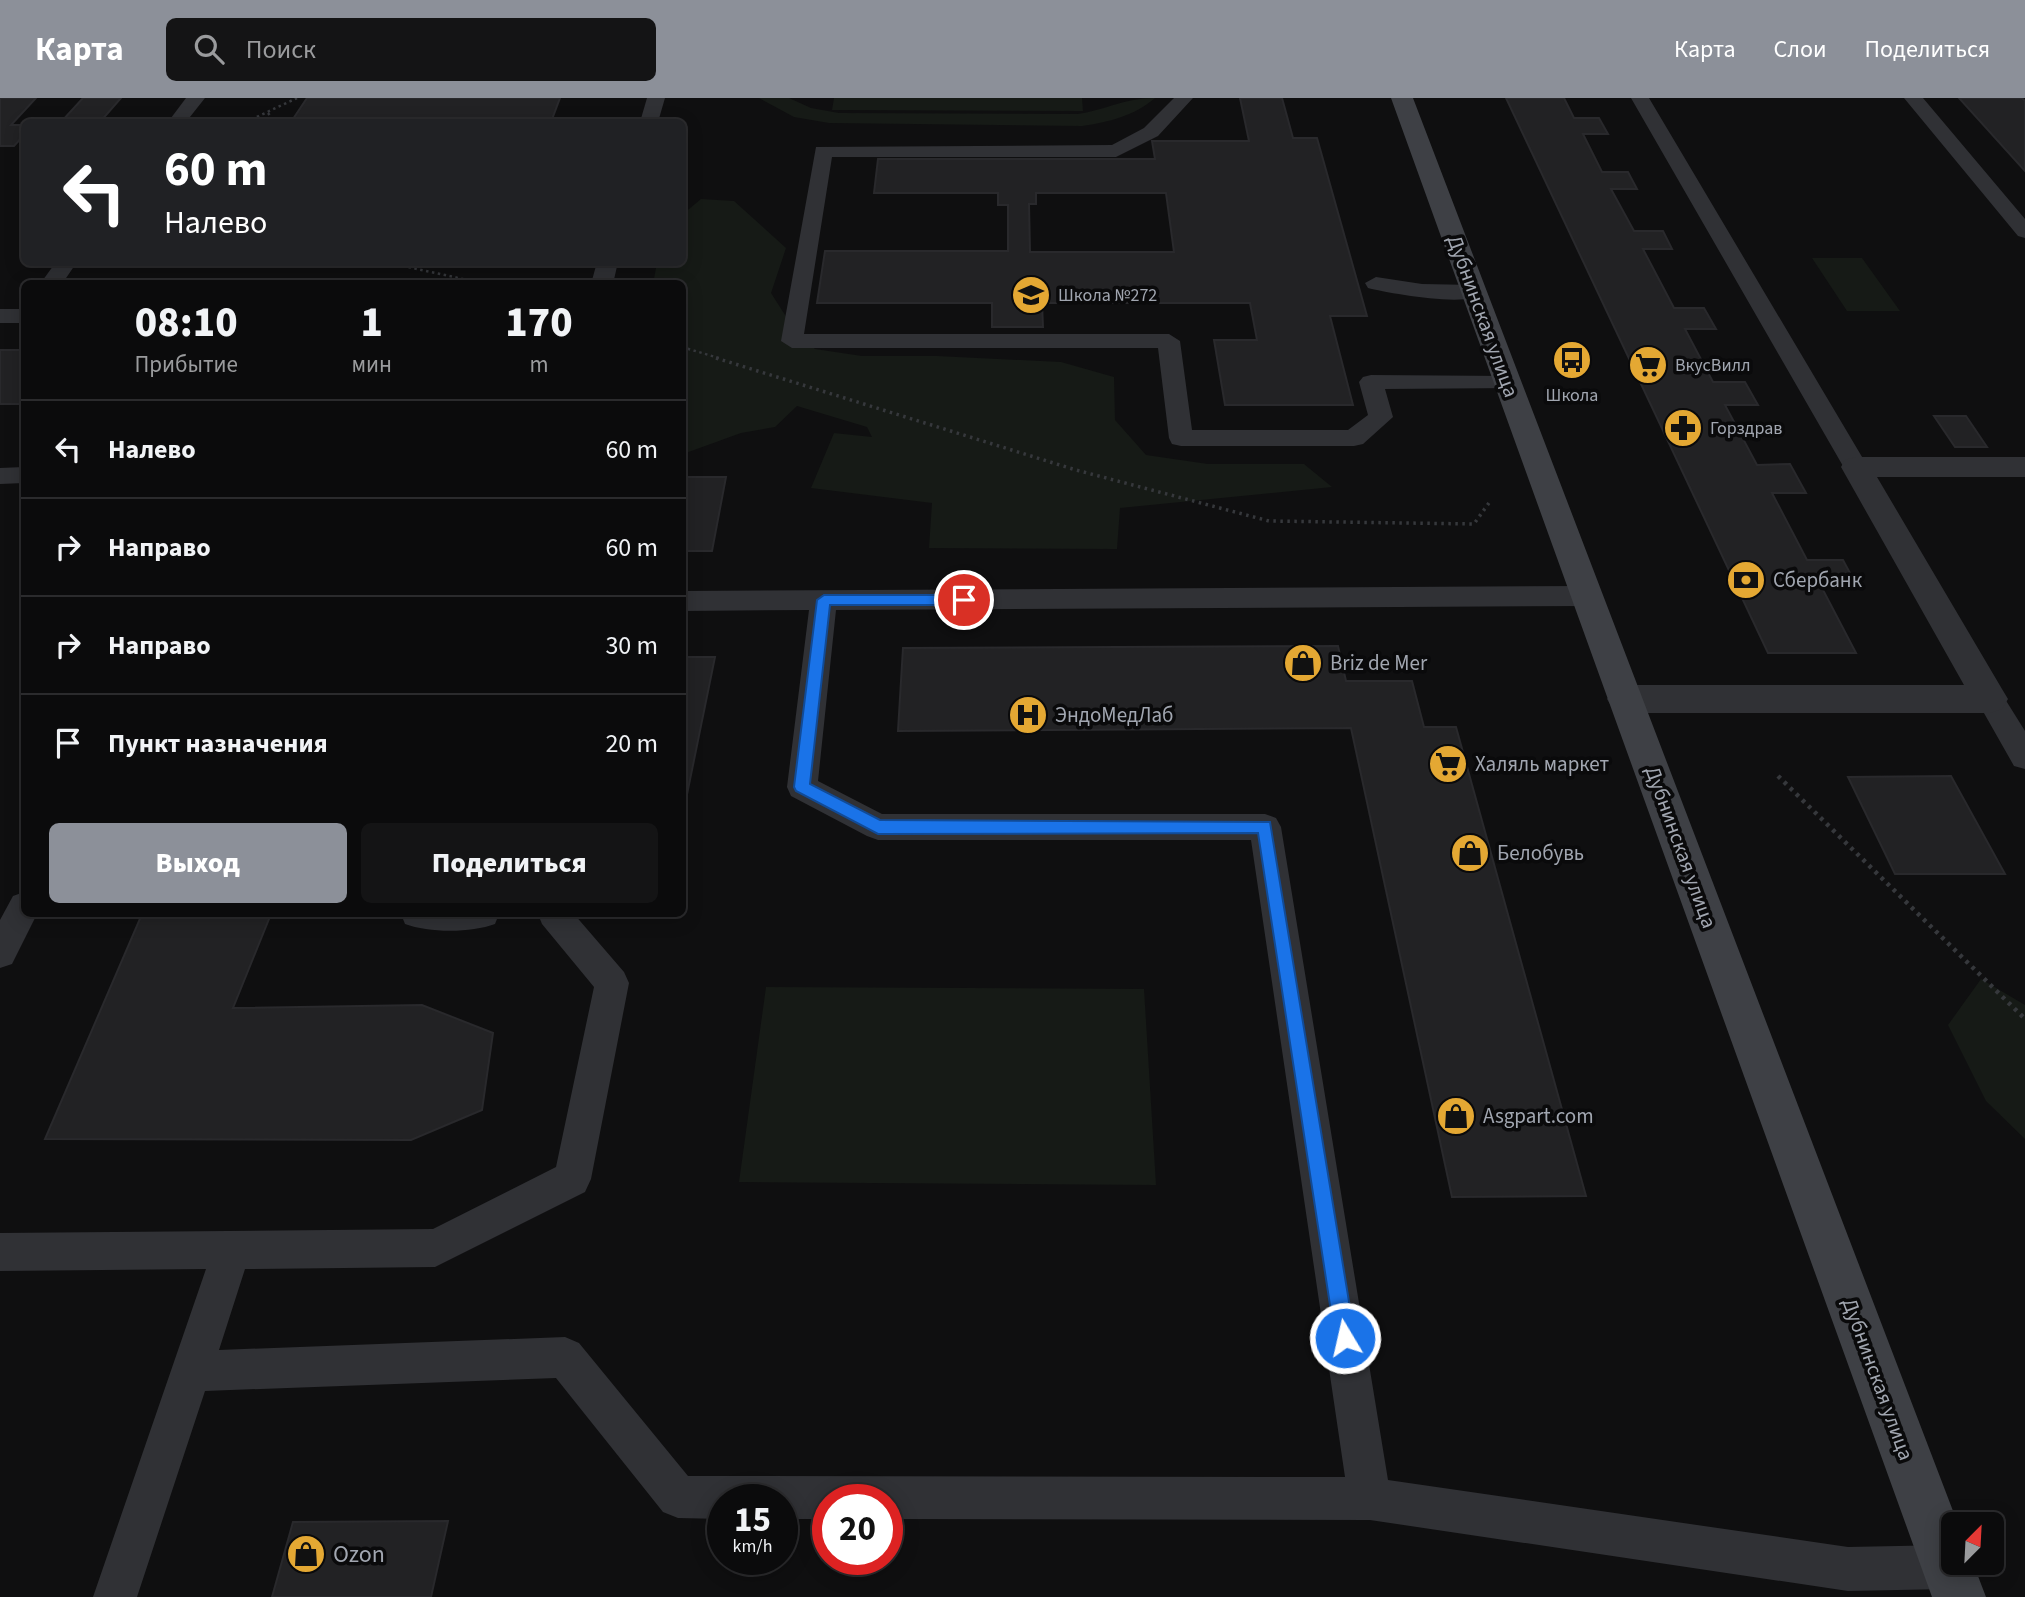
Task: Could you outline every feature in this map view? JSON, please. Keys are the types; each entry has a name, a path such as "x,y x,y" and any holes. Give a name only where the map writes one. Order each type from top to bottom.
{"main road":[{"name":"Дубнинская улица","path":"1402,98 1954,1582"}],"street":[{"path":"1856,467 2025,467"},
{"path":"1856,467 1990,699"},
{"path":"1625,699 1990,699"}],"lane":[{"path":"179,119 196,98"},
{"path":"650,119 656,98"},
{"path":"1184,98 1151,132 1116,152 824,151 792,341 1169,341 1181,438 1353,438 1381,417 1371,382 1508,383"},
{"path":"1640,98 1856,467"},
{"path":"1913,98 2025,232"},
{"path":"1376,283 1422,291 1474,292"},
{"path":"0,316 21,316"},
{"path":"0,476 21,475"},
{"path":"686,601 1587,596"},
{"path":"824,600 802,787 878,827 1265,827 1370,1499"},
{"path":"1990,699 2025,757"},
{"path":"0,953 21,912"},
{"path":"0,1252 435,1248 572,1179 612,982 557,917"},
{"path":"115,1597 233,1248"},
{"path":"192,1371 565,1357 678,1497 1370,1499 1954,1582"}],"path":[{"path":"253,119 297,98"},
{"path":"268,113 273,119"},
{"path":"403,266 468,280"},
{"path":"686,348 1076,470 1269,521 1474,524 1491,500"},
{"path":"1778,776 2025,1020"}],"shaded area":[{"path":"759,98 789,98 811,108 839,113 1077,114 1134,100 1155,98 1121,117 1082,126 829,123 794,117"},
{"path":"834,98 1082,98 1083,111 832,110"},
{"path":"701,199 734,201 786,248 771,293 794,329 815,349 862,356 937,356 1061,362 1114,377 1115,420 1146,455 1208,464 1304,464 1332,487 1120,508 1117,549 929,548 932,503 811,488 834,433 872,437 867,427 797,406 775,427 741,433 686,453 686,280 654,280 656,266 686,266 686,212"},
{"path":"1812,258 1862,258 1900,311 1847,311"},
{"path":"1981,979 2025,1005 2025,1139 1986,1101 1948,1025"},
{"path":"766,987 1144,989 1156,1185 739,1182"}],"building":[{"path":"0,98 36,98 11,125 21,125 21,138 14,146 0,146"},
{"path":"83,98 121,98 103,119 64,119"},
{"path":"307,98 560,98 552,119 293,119"},
{"path":"1240,98 1282,98 1293,138 1317,138 1367,316 1330,316 1353,405 1225,405 1214,340 1257,340 1250,303 1042,303 1043,327 992,327 992,303 817,303 825,251 1008,251 1008,205 998,205 998,193 874,193 878,159 1155,159 1152,141 1249,141","holes":["1036,193 1166,193 1174,252 1030,252 1029,204 1036,204"]},
{"path":"1506,98 1564,98 1574,118 1599,118 1608,134 1583,134 1602,172 1628,172 1637,189 1611,189 1634,231 1663,231 1672,249 1643,249 1674,308 1704,308 1716,329 1685,329 1713,382 1745,382 1758,405 1725,405 1757,465 1790,464 1806,493 1772,493 1807,560 1843,560 1858,588 1822,588 1856,653 1768,653"},
{"path":"1959,98 2022,98 2025,101 2025,171"},
{"path":"0,350 21,350 21,404 0,404"},
{"path":"1934,416 1966,416 1987,447 1955,447"},
{"path":"686,477 726,477 712,551 686,551"},
{"path":"1338,646 1346,681 1412,681 1424,727 1456,727 1586,1196 1452,1197 1351,728 898,731 903,648"},
{"path":"686,657 715,657 686,799"},
{"path":"1951,776 2005,874 1895,874 1848,777"},
{"path":"141,917 270,917 233,1008 422,1005 493,1033 482,1110 411,1140 45,1139"},
{"path":"448,1521 431,1597 272,1597 293,1522"}],"place":[{"name":"Школа №272","path":"1031,295"},
{"name":"Школа","path":"1572,360"},
{"name":"ВкусВилл","path":"1648,365"},
{"name":"Горздрав","path":"1683,428"},
{"name":"Сбербанк","path":"1746,580"},
{"name":"Briz de Mer","path":"1303,663"},
{"name":"ЭндоМедЛаб","path":"1028,715"},
{"name":"Халяль маркет","path":"1448,764"},
{"name":"Белобувь","path":"1470,853"},
{"name":"Asgpart.com","path":"1456,1116"},
{"name":"Ozon","path":"306,1554"}],"route":[{"path":"964,600 824,600 802,787 878,827 1265,827 1345,1338"}]}
